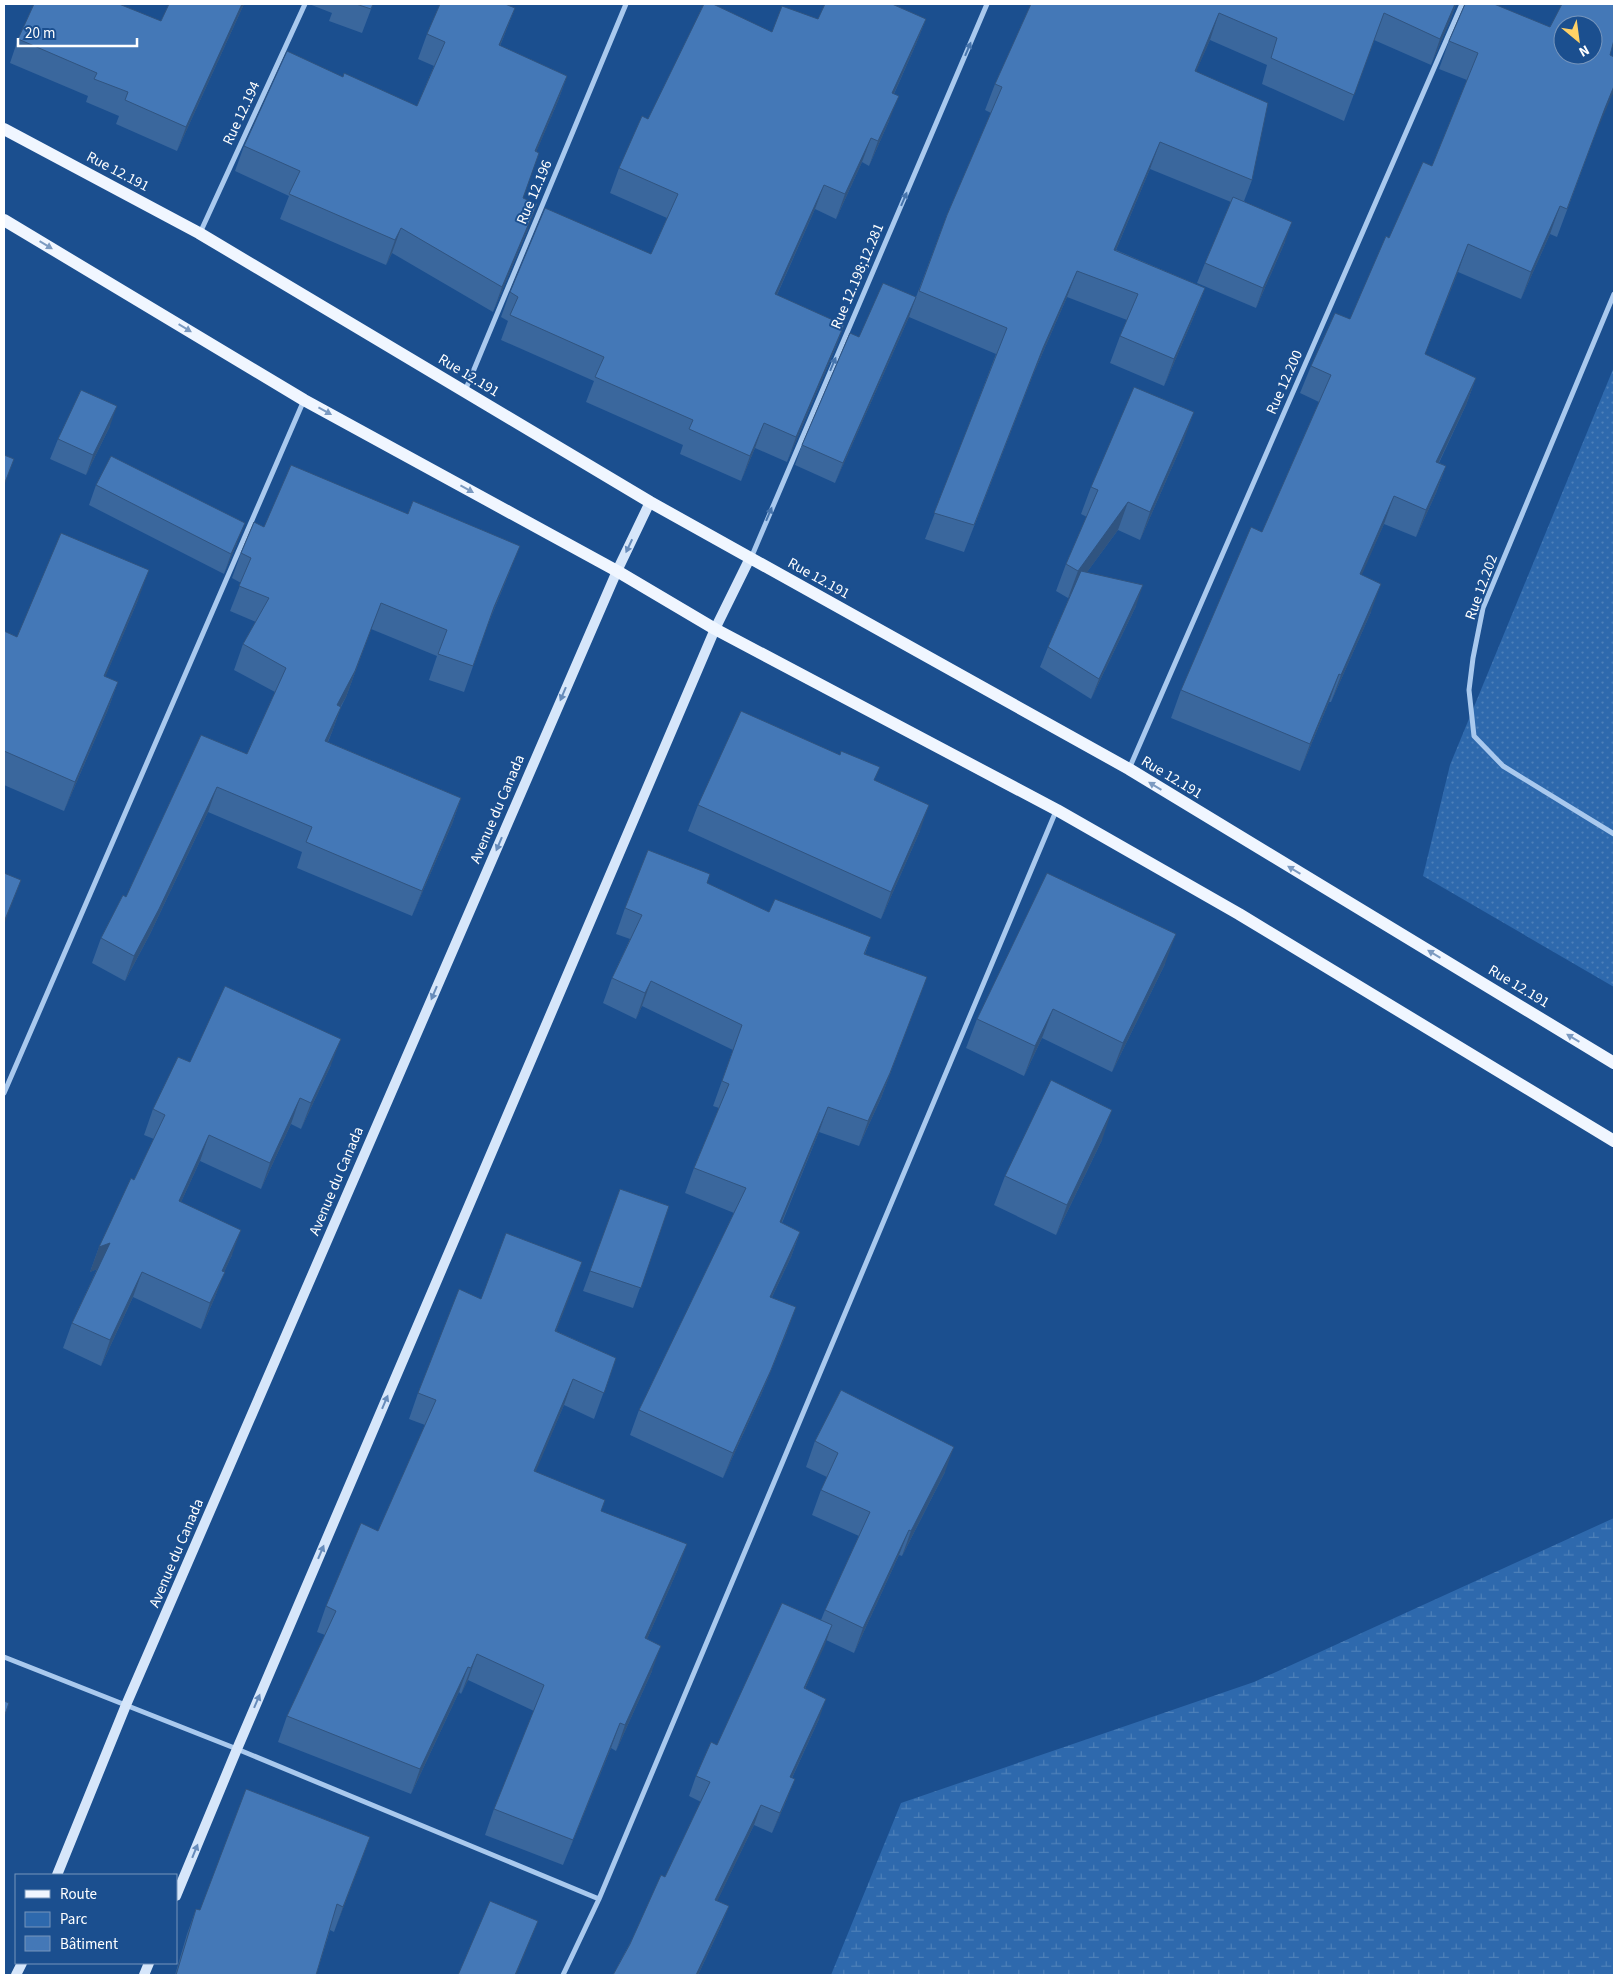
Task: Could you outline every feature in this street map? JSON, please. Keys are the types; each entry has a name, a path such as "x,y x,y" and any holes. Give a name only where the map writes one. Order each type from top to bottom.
{"main road":[{"name":"Rue 12.191","path":"4,129 199,233 650,502 1129,769 1614,1063"},
{"path":"4,220 304,400 617,571 715,628 1057,810 1239,914 1614,1141"},
{"name":"Avenue du Canada","path":"57,1874 126,1705 617,571 650,502"},
{"path":"178,1891 715,628 750,558"}],"street":[{"name":"Rue 12.194","path":"199,233 305,4"},
{"name":"Rue 12.196","path":"465,391 626,4"},
{"name":"Rue 12.198;12.281","path":"750,558 987,4"},
{"name":"Rue 12.200","path":"1129,769 1462,4"},
{"name":"Rue 12.202","path":"1614,294 1483,608 1469,690 1474,736 1503,766 1614,834"},
{"path":"4,1093 304,400"},
{"path":"563,1975 599,1899 1057,810"},
{"path":"4,1658 237,1749 599,1899"}],"green space":[{"path":"1614,367 1614,987 1423,876 1450,765"},
{"path":"1614,1518 1614,1975 831,1975 901,1803 1254,1682"}],"building":[{"path":"34,4 119,4 161,21 169,4 242,4 186,127 125,100 128,92 94,79 97,73 18,39"},
{"path":"356,4 373,4 371,9"},
{"path":"440,4 505,4 515,8 499,45 567,76 535,151 539,153 523,198 537,204 502,287 401,228 395,240 289,194 300,171 244,146 287,51 343,77 344,73 417,106 445,42 427,34"},
{"path":"704,4 713,4 772,32 782,6 818,19 825,4 892,4 926,19 892,93 899,96 878,141 871,138 845,194 824,185 775,294 844,325 796,437 764,423 750,456 689,429 693,420 595,377 604,357 510,315 518,297 510,292 545,208 651,254 678,194 619,168 642,116 648,119"},
{"path":"1031,4 1455,4 1440,39 1384,13 1354,95 1271,58 1277,38 1219,13 1195,71 1268,103 1252,180 1160,142 1114,250 1205,288 1174,359 1120,336 1138,294 1077,271 1043,348 974,525 934,513 1007,328 919,291 947,215 1002,87 995,84"},
{"path":"1465,4 1494,4 1550,27 1553,21 1553,65 1603,65 1603,15 1556,15 1562,4 1614,4 1614,40 1610,55 1614,57 1614,86 1567,209 1560,206 1531,272 1468,244 1425,354 1476,378 1436,462 1446,466 1426,510 1394,496 1360,574 1381,584 1341,675 1339,674 1310,744 1181,690 1251,527 1262,532 1331,375 1311,366 1335,313 1350,319 1386,236 1389,238 1423,162 1432,166 1478,53 1449,41"},
{"path":"1233,197 1292,222 1263,288 1205,263"},
{"path":"883,283 916,297 843,463 802,445 850,333 859,337"},
{"path":"1134,387 1194,412 1150,512 1128,502 1078,571 1066,564 1098,490 1091,487"},
{"path":"81,390 117,406 93,455 58,439"},
{"path":"4,455 14,459 4,485"},
{"path":"111,456 245,523 231,554 96,485"},
{"path":"291,465 408,514 413,501 520,546 494,607 473,666 438,654 447,630 381,603 355,671 337,705 341,707 325,741 461,798 422,891 306,842 312,827 217,787 159,909 134,956 101,938 123,895 126,897 201,735 247,754 286,668 243,644 269,598 239,586 251,558 241,553 254,522 264,527"},
{"path":"61,533 149,570 104,676 118,682 75,782 4,751 4,631 17,637"},
{"path":"1081,571 1143,585 1099,679 1048,647"},
{"path":"741,711 840,755 841,751 880,767 874,780 929,805 891,892 698,805"},
{"path":"648,850 710,874 707,883 769,912 775,899 871,937 864,954 927,977 890,1073 868,1121 828,1107 780,1222 800,1232 770,1297 796,1307 771,1370 733,1453 639,1410 746,1188 694,1168 729,1084 722,1081 742,1025 651,981 645,993 612,978 642,915 625,908"},
{"path":"4,873 21,880 4,922"},
{"path":"1047,873 1176,934 1123,1043 1053,1009 1035,1046 977,1019"},
{"path":"225,986 341,1039 311,1103 300,1098 270,1163 209,1135 179,1201 241,1230 222,1271 225,1272 210,1303 142,1272 110,1340 72,1323 110,1243 99,1247 131,1178 134,1180 165,1115 153,1109 178,1057 190,1062"},
{"path":"1051,1080 1112,1110 1067,1205 1005,1176"},
{"path":"620,1189 669,1206 641,1288 590,1271"},
{"path":"506,1233 582,1262 555,1331 616,1358 604,1393 573,1379 534,1471 605,1500 601,1511 687,1544 645,1638 661,1646 625,1725 620,1723 573,1840 494,1809 544,1685 477,1654 471,1668 468,1667 420,1769 287,1716 336,1611 326,1606 361,1523 378,1531 436,1400 418,1393 459,1289 481,1299"},
{"path":"841,1390 954,1447 911,1531 909,1530 863,1628 825,1610 870,1512 821,1490 838,1453 815,1441"},
{"path":"782,1603 832,1625 804,1688 826,1699 790,1777 795,1779 780,1813 761,1805 715,1900 729,1906 696,1975 613,1975 630,1944 661,1875 665,1877 710,1782 696,1776 711,1742 717,1745"},
{"path":"4,1701 9,1703 4,1717"},
{"path":"246,1789 370,1837 343,1907 337,1904 316,1975 176,1975 196,1909 200,1910"},
{"path":"490,1901 538,1921 515,1975 458,1975"}]}
